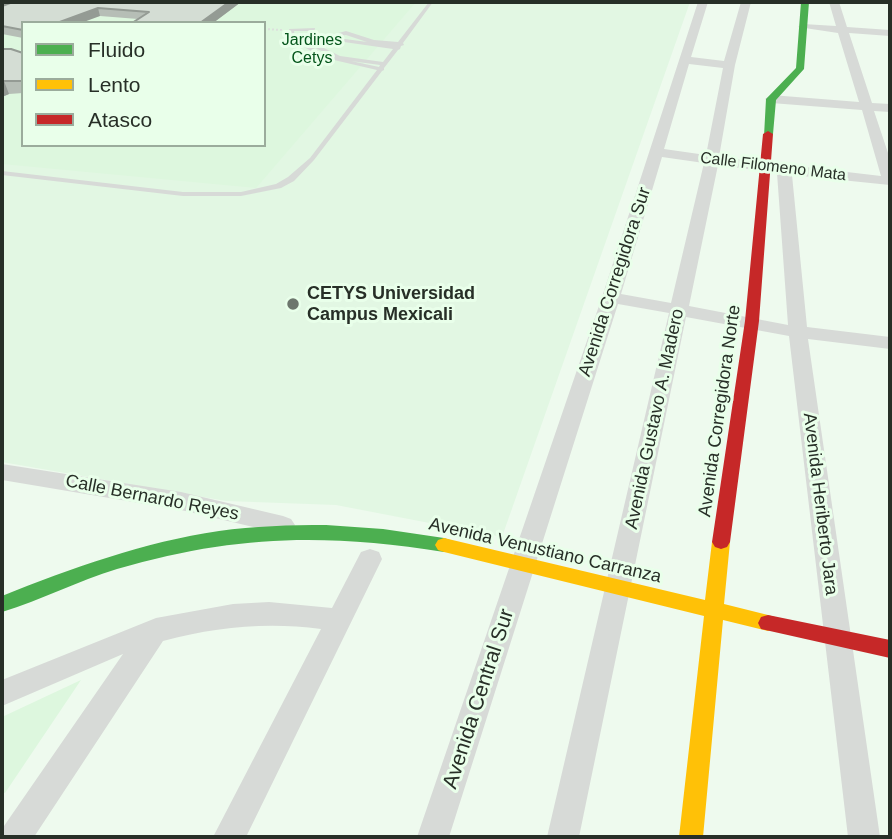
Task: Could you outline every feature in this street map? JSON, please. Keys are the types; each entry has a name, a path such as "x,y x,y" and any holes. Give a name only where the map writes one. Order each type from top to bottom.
{"street":[{"name":"Avenida Corregidora Sur","path":"524,562 704,2"},
{"name":"Avenida Gustavo A. Madero","path":"563,837 712,159 729,65 746,2"},
{"path":"771,99 800,69 805,2"},
{"path":"834,2 840,30 890,180"},
{"path":"803,27 890,33"},
{"path":"687,60 729,65"},
{"path":"771,99 890,108"},
{"name":"Avenida Corregidora Norte","path":"691,837 712,611 776,169 771,99"},
{"name":"Calle Filomeno Mata","path":"656,152 776,169 890,180"},
{"name":"Avenida Heriberto Jara","path":"776,169 864,837"},
{"path":"611,297 752,321 798,332 890,343"},
{"name":"Calle Bernardo Reyes","path":"2,472 181,501 302,530"},
{"name":"Avenida Venustiano Carranza","path":"2,604 70,577 152,550 232,536 302,530 408,539 524,562 712,611"},
{"path":"229,837 370,559"},
{"name":"Avenida Central Sur","path":"433,837 524,562"},
{"path":"712,611 890,649"},
{"path":"2,694 82,657 156,629 270,613 339,620"},
{"path":"2,831 16,837 156,629"}],"lane":[{"path":"2,173 183,194 260,191 278,186 303,169 400,46 430,2"},
{"path":"313,29 309,43 324,52 384,66 311,51 292,38 291,30 313,29"},
{"path":"346,33 373,42 400,46 344,40 334,35 346,33"}],"path":[{"path":"266,29 291,30"}],"shaded area":[{"name":"CETYS Universidad Campus Mexicali","path":"2,2 690,2 502,537 336,505 226,501 2,462"}],"green space":[{"name":"Jardines Cetys","path":"2,2 416,2 256,188 2,164"},
{"path":"81,680 5,793 2,792 2,717"}],"building":[{"path":"13,2 229,2 203,21 135,21 149,12 98,8 62,21 21,21 21,30 2,26 2,6"},
{"path":"2,49 21,52 21,81 2,82"}],"traffic: fast":[{"path":"768,134 771,99 800,69 805,2"},
{"path":"2,604 113,563 218,539 271,533 326,532 383,536 444,545"}],"traffic: slow":[{"path":"691,837 721,542"},
{"path":"444,545 768,623"}],"traffic: jam":[{"path":"721,542 752,321 768,134"},
{"path":"768,623 890,649"}],"place":[{"name":"CETYS Universidad Campus Mexicali","path":"293,304"}]}
